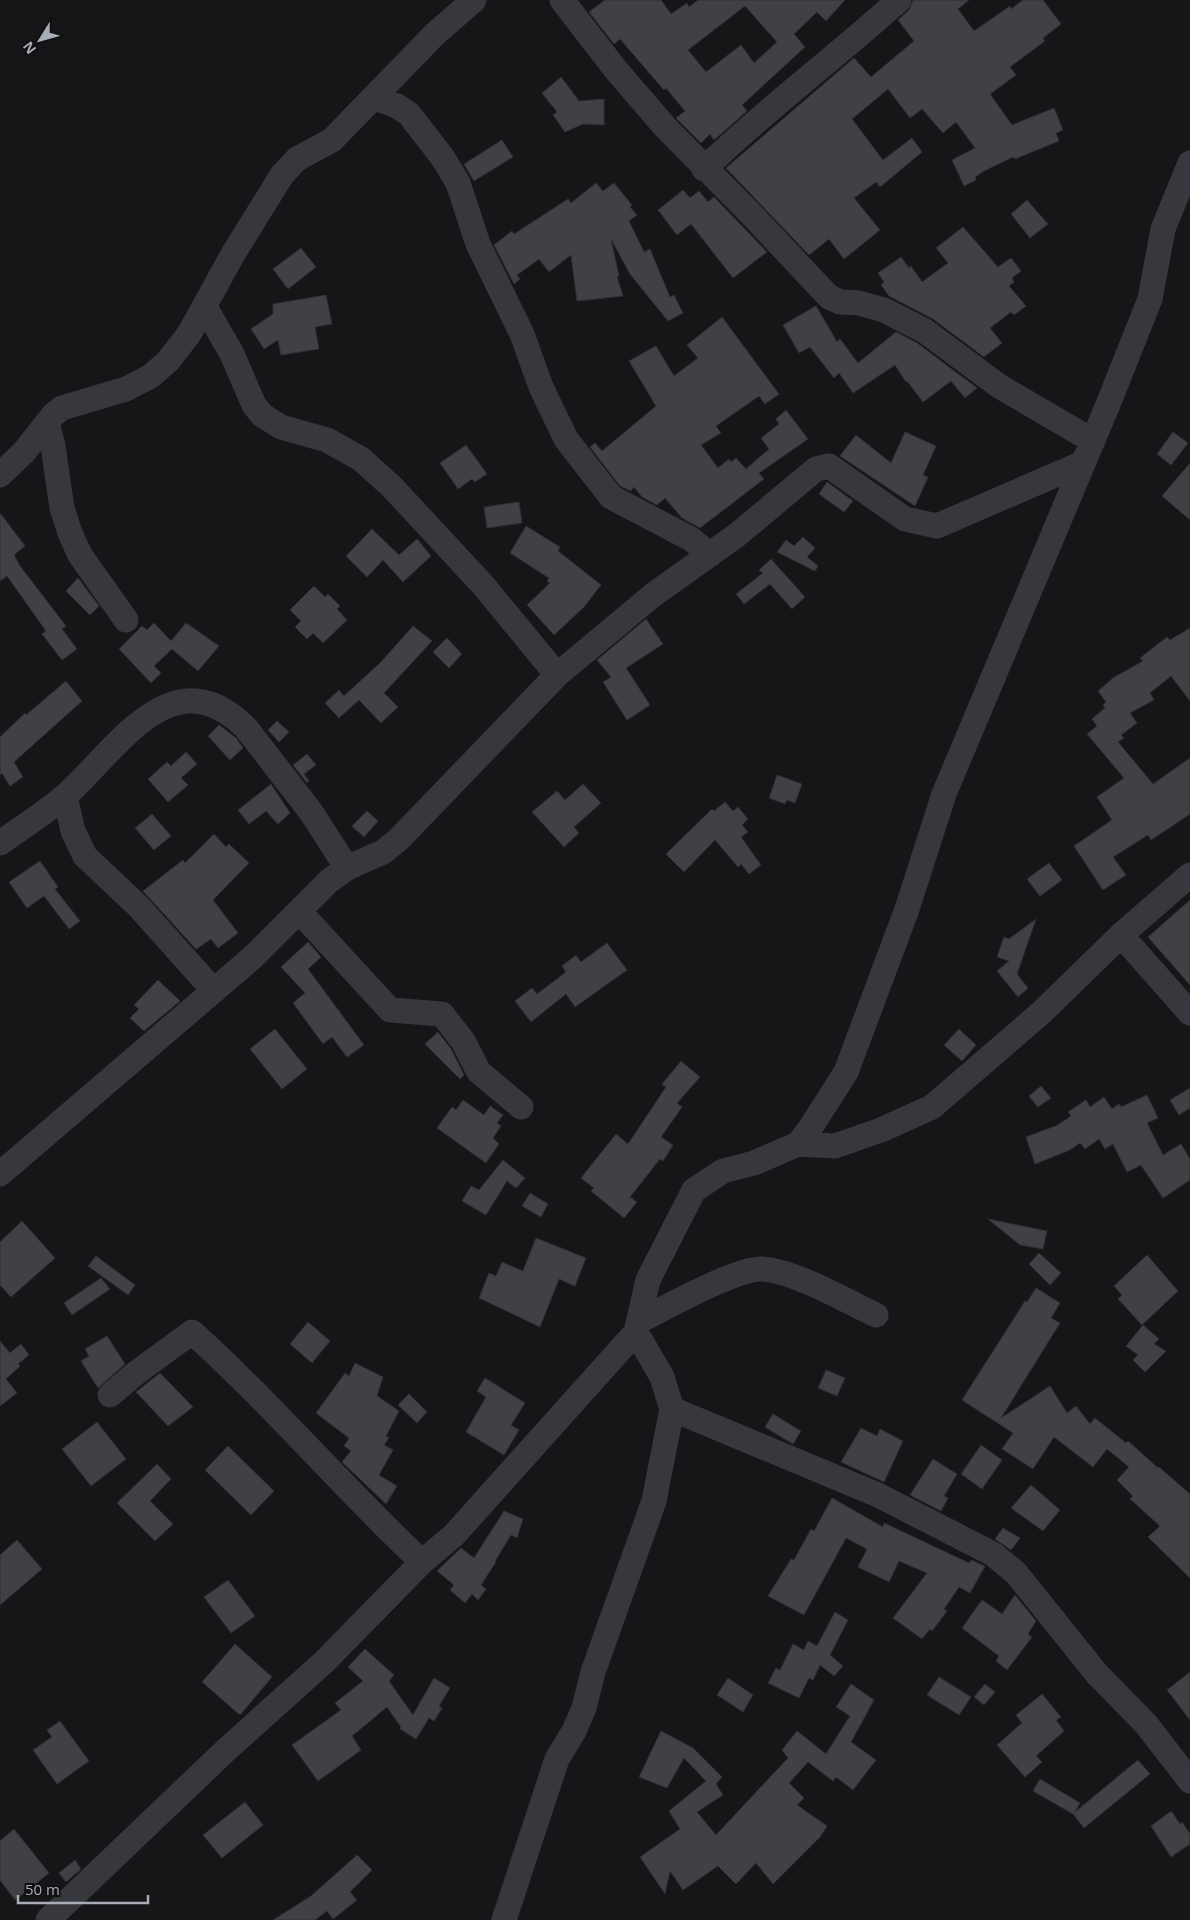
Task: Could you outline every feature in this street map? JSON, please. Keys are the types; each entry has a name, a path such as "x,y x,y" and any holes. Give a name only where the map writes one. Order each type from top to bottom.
{"street":[{"path":"0,474 24,452 54,414 71,404 126,389 150,376 168,361 189,334 238,246 282,174 297,159 332,140 375,98 435,34 474,0"},
{"path":"562,0 616,70 704,169 752,215 829,297 840,302 859,303 884,310 925,331 999,386 1093,441"},
{"path":"704,169 744,130 835,57 899,0"},
{"path":"375,98 397,106 409,114 443,158 458,182 478,244 522,334 541,387 566,439 611,497 691,539 710,555"},
{"path":"798,1144 846,1072 907,909 944,794 1093,441 1150,300 1163,229 1190,163"},
{"path":"205,307 232,354 254,405 262,415 281,427 327,440 360,459 386,481 483,585 557,675"},
{"path":"47,423 53,446 62,508 70,533 80,555 126,620"},
{"path":"0,1174 214,991 253,956 321,888 347,868 370,860 398,840 557,675 653,595 737,535 816,469 830,466 905,519 938,526 1083,463"},
{"path":"0,844 65,796 112,748 164,706 198,700 234,716 246,728 311,812 347,868"},
{"path":"65,796 73,831 84,856 139,907 214,991"},
{"path":"504,1920 557,1759 574,1731 584,1708 594,1672 654,1501 672,1408 662,1377 637,1327 648,1280 694,1190 708,1179 723,1171 754,1163 798,1144 835,1146 880,1130 932,1107 1042,1012 1121,935 1190,875"},
{"path":"299,911 390,1010 442,1014 463,1041 479,1072 521,1107"},
{"path":"1121,935 1190,1013"},
{"path":"48,1920 225,1751 324,1662 422,1562 454,1535 637,1327 731,1277 761,1269 790,1276 876,1315"},
{"path":"110,1395 136,1373 192,1332 280,1416 354,1495 422,1562"},
{"path":"672,1408 878,1495 993,1554 1016,1573 1097,1674 1146,1724 1190,1781"}],"building":[{"path":"605,0 661,0 671,14 687,3 689,7 698,0 845,0 826,21 817,12 794,34 805,47 742,105 747,111 714,140 710,134 701,143 676,118 685,111 666,88 664,90 620,39 614,44 589,12","holes":["745,6 777,42 754,63 741,45 706,72 688,50"]},
{"path":"913,0 969,0 958,9 974,31 1010,6 1011,9 1023,0 1043,0 1061,24 1043,38 1045,41 1010,67 1016,75 990,94 1012,125 1054,108 1063,130 1056,133 1059,141 1015,159 1013,157 984,171 975,177 976,180 964,186 952,160 975,148 956,122 943,133 922,109 910,118 888,89 852,119 883,160 912,138 922,152 880,187 876,182 854,198 880,230 844,259 829,239 809,255 726,168 854,58 871,77 914,41 898,20 909,10"},
{"path":"561,77 579,101 604,99 604,125 583,124 565,132 553,115 557,112 542,93"},
{"path":"502,140 513,157 474,181 464,164"},
{"path":"596,183 603,191 614,183 632,205 630,207 637,215 629,221 644,252 650,249 670,297 674,295 683,313 668,321 630,274 611,239 619,276 617,277 623,296 577,301 571,255 549,272 539,259 517,275 520,279 514,284 494,245 512,231 514,234 568,199 571,203"},
{"path":"683,190 690,198 699,191 708,202 714,197 767,252 733,278 691,224 677,235 658,210"},
{"path":"1027,200 1048,224 1030,238 1011,214"},
{"path":"963,227 998,267 1011,258 1021,271 1012,278 1014,282 1009,286 1026,306 1014,315 1011,312 990,328 1002,343 984,357 933,319 889,296 881,285 884,282 878,273 901,257 909,268 911,266 922,282 948,263 936,248"},
{"path":"301,248 316,267 288,289 273,269"},
{"path":"326,295 332,324 315,327 319,349 281,355 278,340 264,349 251,329 273,314 273,304"},
{"path":"816,306 837,342 840,339 858,363 896,332 917,343 977,388 965,398 951,381 923,402 895,365 853,393 839,373 834,378 810,347 799,353 783,325"},
{"path":"722,317 779,394 765,404 759,396 716,426 721,433 701,445 718,468 729,459 731,462 736,458 746,469 769,449 761,438 779,424 776,419 786,410 808,439 759,473 764,479 700,528 682,518 665,498 657,505 642,497 634,487 631,491 620,486 590,447 595,443 602,451 656,406 629,361 656,346 674,376 698,358 687,345"},
{"path":"905,432 936,446 923,475 928,477 915,506 840,456 856,435 891,463"},
{"path":"1173,432 1188,443 1171,465 1157,454"},
{"path":"466,445 487,474 475,482 472,479 458,489 440,463"},
{"path":"1190,463 1190,520 1162,496"},
{"path":"827,482 853,501 844,512 819,494"},
{"path":"519,502 522,523 487,528 484,507"},
{"path":"0,513 25,546 14,555 20,566 66,626 62,629 77,649 62,660 42,634 46,631 7,576 0,581"},
{"path":"526,526 560,547 558,551 601,585 584,607 554,635 527,605 550,583 547,581 549,578 510,553"},
{"path":"372,529 399,555 417,539 431,556 403,582 383,560 367,577 346,556"},
{"path":"803,537 815,548 807,557 818,566 815,571 777,552 786,540 794,546"},
{"path":"771,559 805,597 792,609 770,584 744,604 736,594 763,573 759,570"},
{"path":"78,578 99,606 90,615 66,591"},
{"path":"314,586 325,597 328,594 340,606 337,609 347,620 323,643 313,633 307,639 295,627 301,621 290,610"},
{"path":"646,619 663,644 626,668 650,705 627,720 603,682 611,677 597,660"},
{"path":"154,623 171,641 186,623 219,646 198,671 172,649 154,666 161,673 151,683 119,649 142,626 147,630"},
{"path":"413,626 432,641 384,693 398,707 381,723 359,700 339,718 325,703 339,690 344,696 381,662"},
{"path":"1190,628 1190,701 1171,676 1150,693 1154,700 1130,713 1137,723 1121,735 1124,738 1118,742 1153,784 1190,758 1190,814 1151,840 1148,835 1113,857 1126,875 1103,890 1074,846 1112,820 1097,797 1124,778 1087,734 1097,726 1092,719 1105,708 1103,705 1106,702 1098,691 1113,678 1143,661 1140,658 1167,637 1170,640"},
{"path":"447,638 462,654 449,668 433,652"},
{"path":"66,681 82,701 14,762 23,777 10,786 2,773 0,775 0,737 25,713 26,715"},
{"path":"277,721 289,732 279,742 268,730"},
{"path":"219,725 236,738 243,748 230,760 208,736"},
{"path":"186,752 197,764 181,778 188,785 168,802 148,779 167,762 171,766"},
{"path":"307,754 316,765 304,774 309,781 307,783 293,765"},
{"path":"777,775 802,784 795,803 787,800 785,804 769,798"},
{"path":"271,784 290,813 278,824 266,811 249,824 238,810"},
{"path":"583,784 601,803 574,827 579,833 564,847 532,812 557,791 565,800"},
{"path":"725,802 733,811 738,807 748,819 742,825 748,832 741,837 761,865 749,874 741,864 738,867 715,840 684,872 666,854 712,809 714,811"},
{"path":"367,811 378,821 364,837 352,826"},
{"path":"152,814 171,836 154,850 135,828"},
{"path":"214,834 226,847 229,844 249,863 213,900 238,933 218,948 211,939 196,949 143,891 183,860 185,863"},
{"path":"40,861 58,887 55,889 80,921 69,929 44,896 27,908 9,882"},
{"path":"1049,863 1062,880 1040,896 1027,879"},
{"path":"1190,900 1190,985 1148,937"},
{"path":"1036,919 1017,974 1028,988 1018,997 997,971 1009,961 997,957 1004,937 1009,939"},
{"path":"308,942 321,957 308,969 364,1045 347,1057 332,1037 323,1044 293,1003 305,993 281,967"},
{"path":"607,943 627,970 575,1007 566,994 531,1022 515,1001 532,988 537,994 566,972 562,966 576,955 581,962"},
{"path":"158,980 180,1001 144,1031 130,1018 139,1009 134,1005"},
{"path":"275,1029 307,1069 282,1089 250,1049"},
{"path":"959,1029 976,1045 962,1061 944,1045"},
{"path":"438,1032 451,1049 464,1075 460,1079 425,1044"},
{"path":"681,1061 700,1077 677,1103 682,1107 661,1137 673,1145 663,1161 660,1159 630,1197 637,1202 624,1218 591,1191 594,1188 581,1178 616,1134 628,1144 666,1087 662,1084"},
{"path":"1041,1086 1051,1098 1038,1107 1029,1096"},
{"path":"1190,1088 1190,1108 1179,1115 1170,1100"},
{"path":"1147,1095 1158,1118 1147,1123 1163,1155 1181,1144 1190,1159 1190,1180 1163,1198 1141,1165 1127,1172 1113,1144 1105,1149 1099,1139 1085,1149 1080,1143 1070,1150 1035,1164 1026,1137 1058,1125 1071,1116 1068,1112 1086,1100 1090,1107 1104,1097 1112,1109 1119,1104 1121,1107"},
{"path":"463,1100 484,1115 490,1106 503,1115 497,1123 501,1126 493,1138 499,1144 486,1163 437,1128 452,1107 456,1110"},
{"path":"503,1160 525,1178 516,1188 507,1181 486,1215 462,1201 471,1186 479,1190"},
{"path":"530,1193 548,1204 541,1217 522,1206"},
{"path":"988,1219 1047,1231 1043,1249 1020,1245"},
{"path":"22,1221 55,1258 11,1297 0,1285 0,1242"},
{"path":"536,1238 586,1258 575,1286 559,1279 540,1327 479,1298 489,1273 496,1276 502,1262 523,1271"},
{"path":"1039,1253 1061,1273 1050,1285 1029,1264"},
{"path":"1147,1255 1178,1291 1142,1325 1118,1299 1122,1295 1114,1286"},
{"path":"96,1256 135,1285 128,1295 88,1266"},
{"path":"101,1278 110,1289 72,1315 64,1303"},
{"path":"1036,1288 1060,1303 1051,1318 1060,1323 1001,1418 1050,1386 1067,1413 1076,1406 1090,1424 1095,1418 1126,1443 1128,1441 1159,1467 1190,1494 1190,1578 1148,1537 1160,1526 1130,1499 1133,1496 1117,1480 1129,1467 1107,1449 1093,1467 1054,1437 1033,1469 1002,1449 1013,1433 962,1400 1025,1301 1027,1302"},
{"path":"308,1322 330,1341 312,1363 290,1344"},
{"path":"1143,1325 1159,1339 1154,1344 1166,1351 1145,1372 1133,1360 1138,1355 1126,1346"},
{"path":"107,1336 125,1364 98,1388 81,1361 89,1356 85,1349"},
{"path":"0,1341 10,1353 21,1344 29,1355 18,1364 20,1366 6,1379 17,1393 0,1406"},
{"path":"355,1363 383,1377 377,1396 399,1411 386,1436 389,1438 384,1445 393,1450 379,1475 397,1486 386,1504 342,1462 351,1451 344,1446 349,1438 316,1413 345,1373 349,1376"},
{"path":"826,1370 845,1378 837,1396 818,1388"},
{"path":"160,1373 193,1407 168,1426 136,1392"},
{"path":"485,1378 525,1403 511,1425 519,1430 504,1455 466,1432 486,1397 477,1391"},
{"path":"409,1394 427,1412 417,1423 398,1405"},
{"path":"773,1414 801,1431 793,1444 765,1427"},
{"path":"97,1422 126,1459 91,1486 62,1449"},
{"path":"861,1428 877,1436 880,1429 903,1441 884,1482 841,1462"},
{"path":"981,1445 1002,1460 982,1489 961,1474"},
{"path":"228,1446 274,1491 251,1515 205,1470"},
{"path":"933,1459 957,1474 944,1496 948,1498 941,1511 910,1495"},
{"path":"157,1464 171,1479 150,1501 173,1524 155,1541 117,1503"},
{"path":"1031,1485 1060,1510 1043,1531 1011,1508"},
{"path":"832,1498 883,1527 884,1523 969,1563 971,1560 985,1566 970,1593 959,1587 944,1609 947,1611 932,1631 930,1629 922,1639 893,1618 927,1573 899,1561 889,1582 858,1567 867,1549 846,1538 804,1615 768,1596 791,1559 794,1560 811,1529 814,1531"},
{"path":"504,1511 523,1519 517,1538 511,1535 481,1585 486,1589 478,1600 472,1594 465,1603 450,1590 454,1585 437,1571 461,1548 474,1558"},
{"path":"1003,1528 1020,1538 1011,1550 995,1539"},
{"path":"17,1540 42,1569 0,1605 0,1555"},
{"path":"228,1580 255,1616 231,1633 204,1597"},
{"path":"1015,1595 1036,1621 1028,1634 1032,1637 1007,1670 996,1661 999,1656 962,1628 982,1600 1002,1614"},
{"path":"835,1612 848,1620 830,1655 843,1666 834,1676 820,1665 813,1680 809,1678 799,1698 768,1683 776,1668 780,1670 793,1644 804,1650 808,1641 817,1646"},
{"path":"235,1644 272,1677 240,1715 202,1682"},
{"path":"365,1649 394,1675 389,1681 413,1715 434,1678 450,1688 439,1706 442,1708 434,1721 429,1718 416,1739 400,1729 401,1727 387,1707 352,1736 361,1750 318,1781 292,1745 341,1710 335,1703 363,1681 348,1667"},
{"path":"1190,1672 1190,1720 1167,1690"},
{"path":"939,1677 971,1697 959,1715 927,1695"},
{"path":"728,1678 753,1695 743,1712 717,1695"},
{"path":"851,1684 874,1700 851,1742 876,1760 853,1790 836,1777 833,1781 808,1762 789,1783 804,1798 797,1805 827,1826 820,1837 773,1884 756,1863 736,1884 718,1866 683,1890 670,1871 665,1894 640,1857 680,1829 669,1811 706,1781 684,1758 667,1788 639,1777 661,1731 693,1748 722,1777 716,1784 723,1795 697,1812 716,1835 788,1758 782,1750 797,1731 826,1754 850,1716 836,1707"},
{"path":"985,1684 995,1692 984,1705 974,1697"},
{"path":"1042,1694 1061,1717 1056,1720 1064,1731 1036,1756 1042,1762 1025,1777 997,1745 1022,1723 1016,1715"},
{"path":"60,1721 89,1761 57,1784 33,1750 52,1737 47,1730"},
{"path":"1138,1760 1150,1774 1084,1828 1073,1814 1033,1791 1040,1779 1080,1803 1075,1812"},
{"path":"245,1802 263,1825 222,1858 203,1835"},
{"path":"1172,1812 1180,1824 1182,1822 1190,1834 1190,1844 1171,1857 1151,1826"},
{"path":"14,1829 49,1873 15,1900 0,1880 0,1841"},
{"path":"357,1855 372,1870 350,1892 357,1900 333,1919 327,1911 315,1920 273,1920 311,1896"},
{"path":"75,1860 81,1869 66,1882 59,1873"}]}
